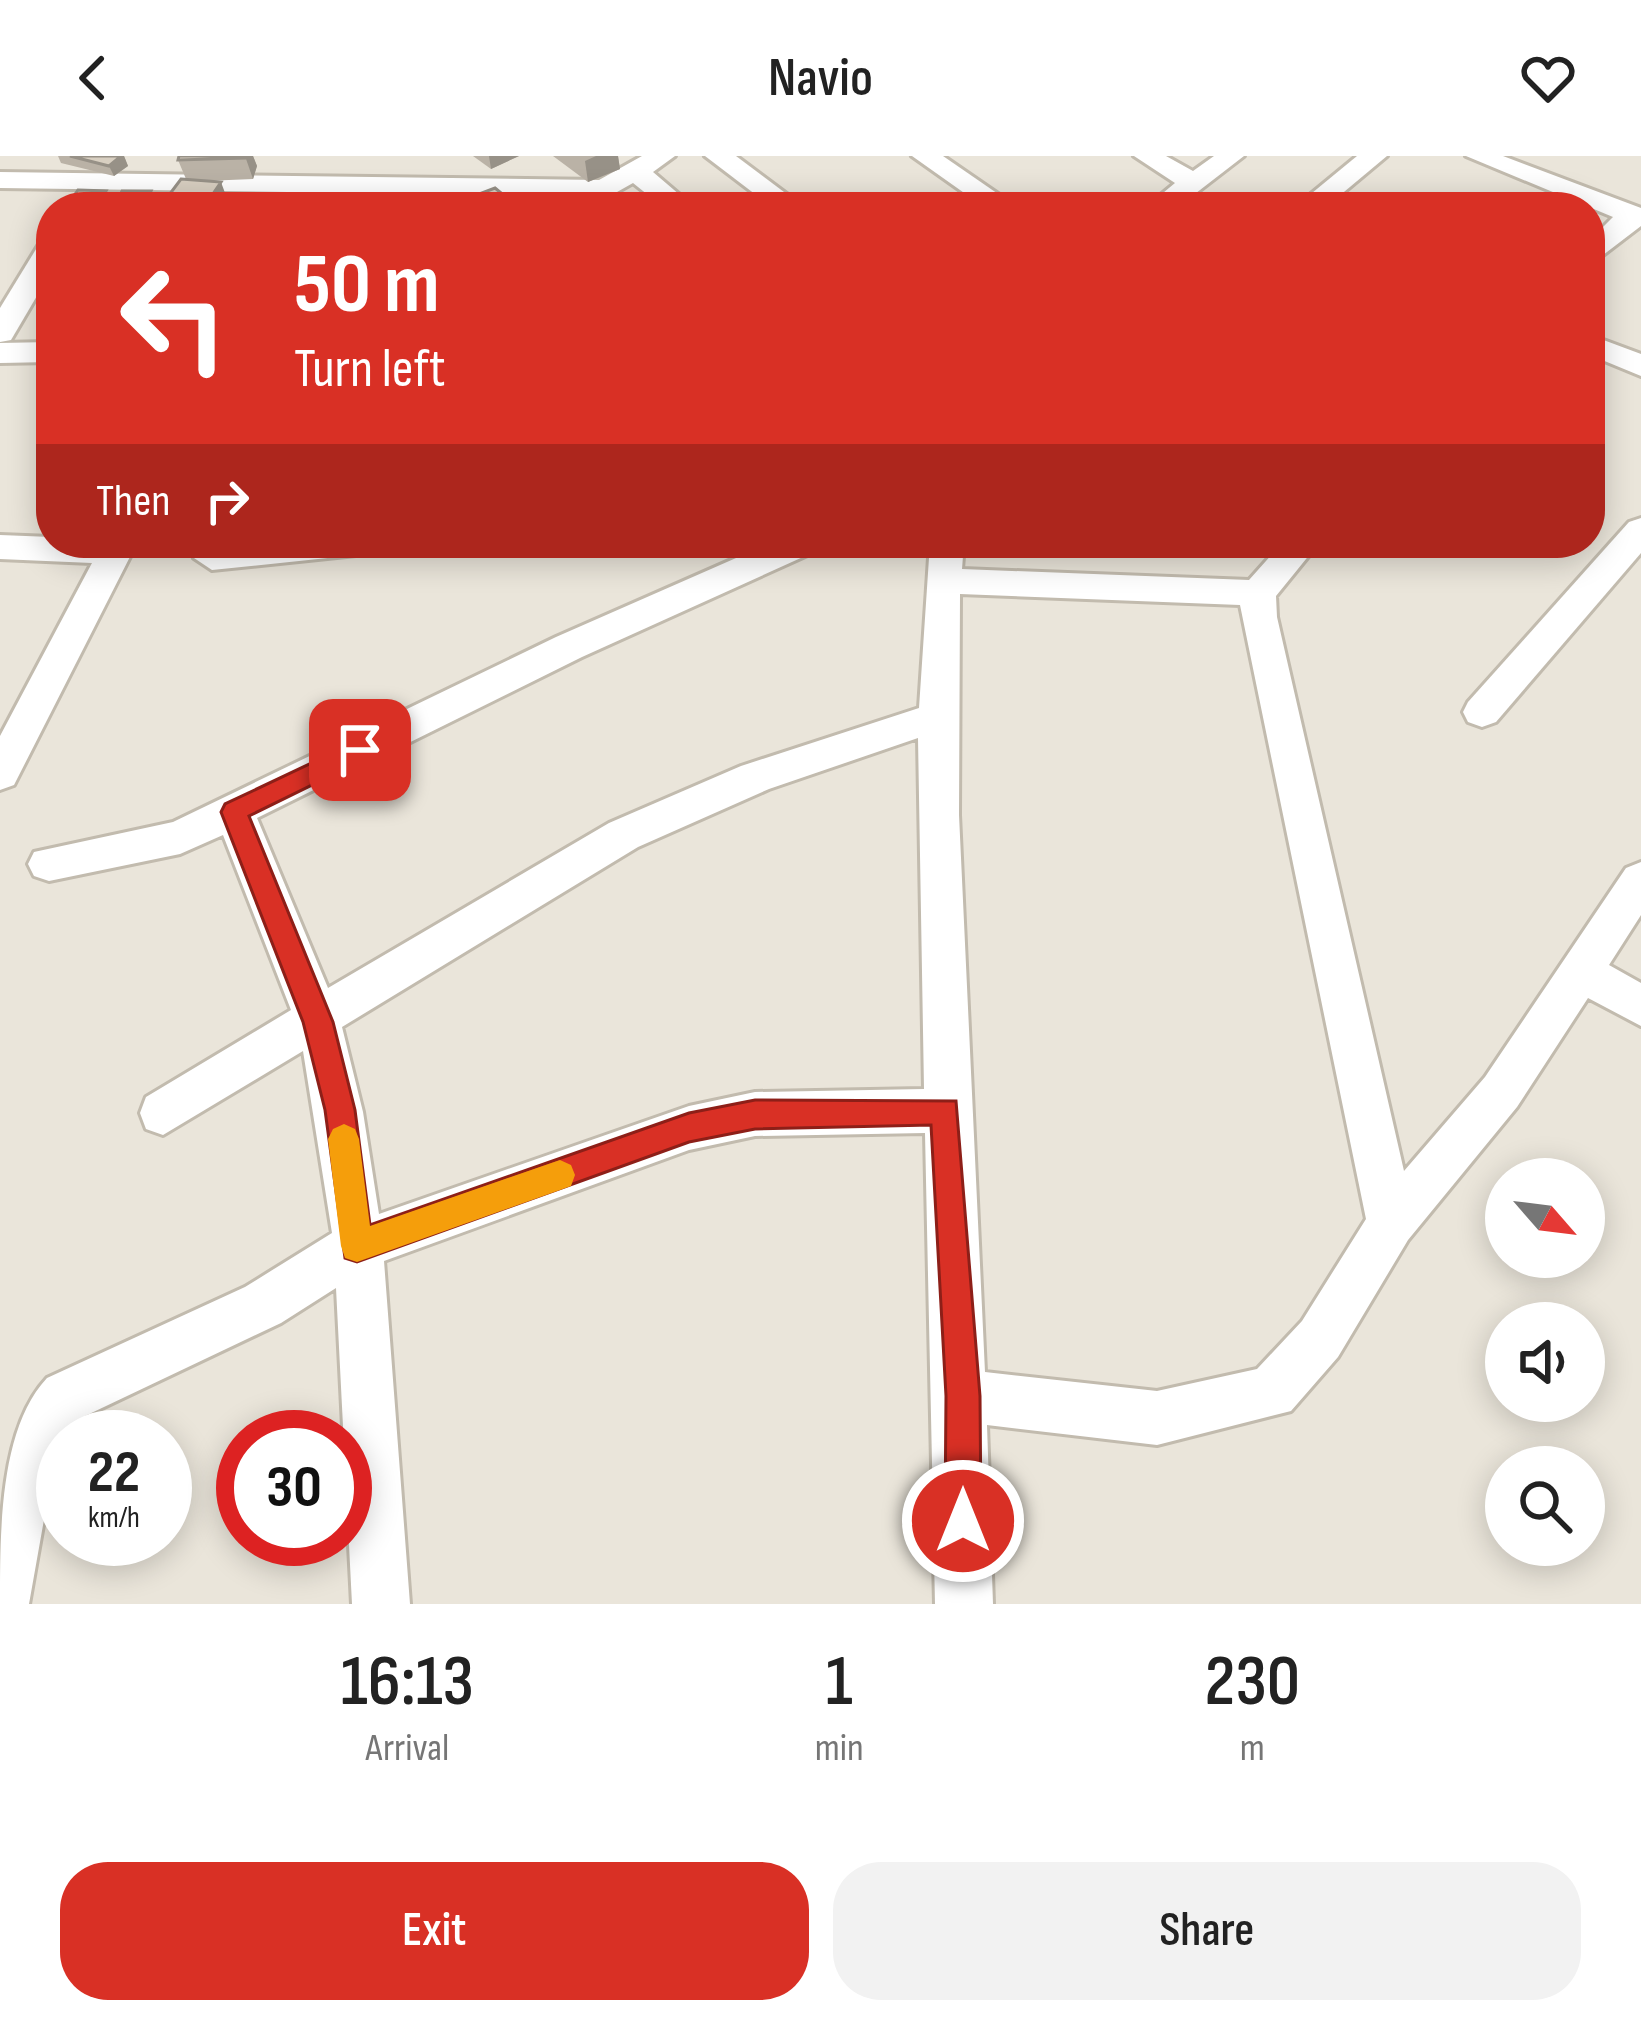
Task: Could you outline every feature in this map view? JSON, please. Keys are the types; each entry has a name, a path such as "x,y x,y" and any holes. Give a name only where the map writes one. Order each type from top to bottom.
{"street":[{"path":"0,170 34,156"},
{"path":"260,192 347,156"},
{"path":"598,192 662,156"},
{"path":"718,156 769,192"},
{"path":"925,156 980,192"},
{"path":"1148,156 1194,183"},
{"path":"1181,192 1231,156"},
{"path":"1328,192 1374,156"},
{"path":"1479,156 1573,192"},
{"path":"635,171 661,192"},
{"path":"0,179 215,192"},
{"path":"80,192 86,181"},
{"path":"288,184 605,188"},
{"path":"1605,204 1636,216 1605,243"},
{"path":"0,333 36,272"},
{"path":"1605,350 1641,366"},
{"path":"0,352 36,352"},
{"path":"1482,712 1641,530"},
{"path":"0,548 36,548"},
{"path":"0,774 10,731 112,558"},
{"path":"49,864 180,837 569,647 768,558"},
{"path":"1289,558 1258,593 1259,616 1390,1223"},
{"path":"964,1604 963,1396 946,1111 937,718 945,562 1258,593"},
{"path":"164,1113 580,856 645,823 819,750 937,718"},
{"path":"234,812 318,1022 340,1110 357,1246 380,1604"},
{"path":"963,1396 1157,1418 1272,1392 1320,1339 1390,1223 1501,1092 1641,880"},
{"path":"1582,972 1641,1006"},
{"path":"0,1604 28,1443 40,1416 66,1397 263,1306 357,1246 689,1128 755,1114 946,1111"}],"shaded area":[{"path":"0,156 1641,156 1641,1604 0,1604"}],"building":[{"path":"70,156 121,156 109,166"},
{"path":"179,156 245,156 245,158 178,160"},
{"path":"181,179 221,182 214,192 171,192"}],"slow traffic":[{"path":"344,1139 357,1246 560,1175"}],"route":[{"path":"360,750 234,812 318,1022 340,1110 357,1246 689,1128 755,1114 946,1111 963,1396 963,1521"}]}
